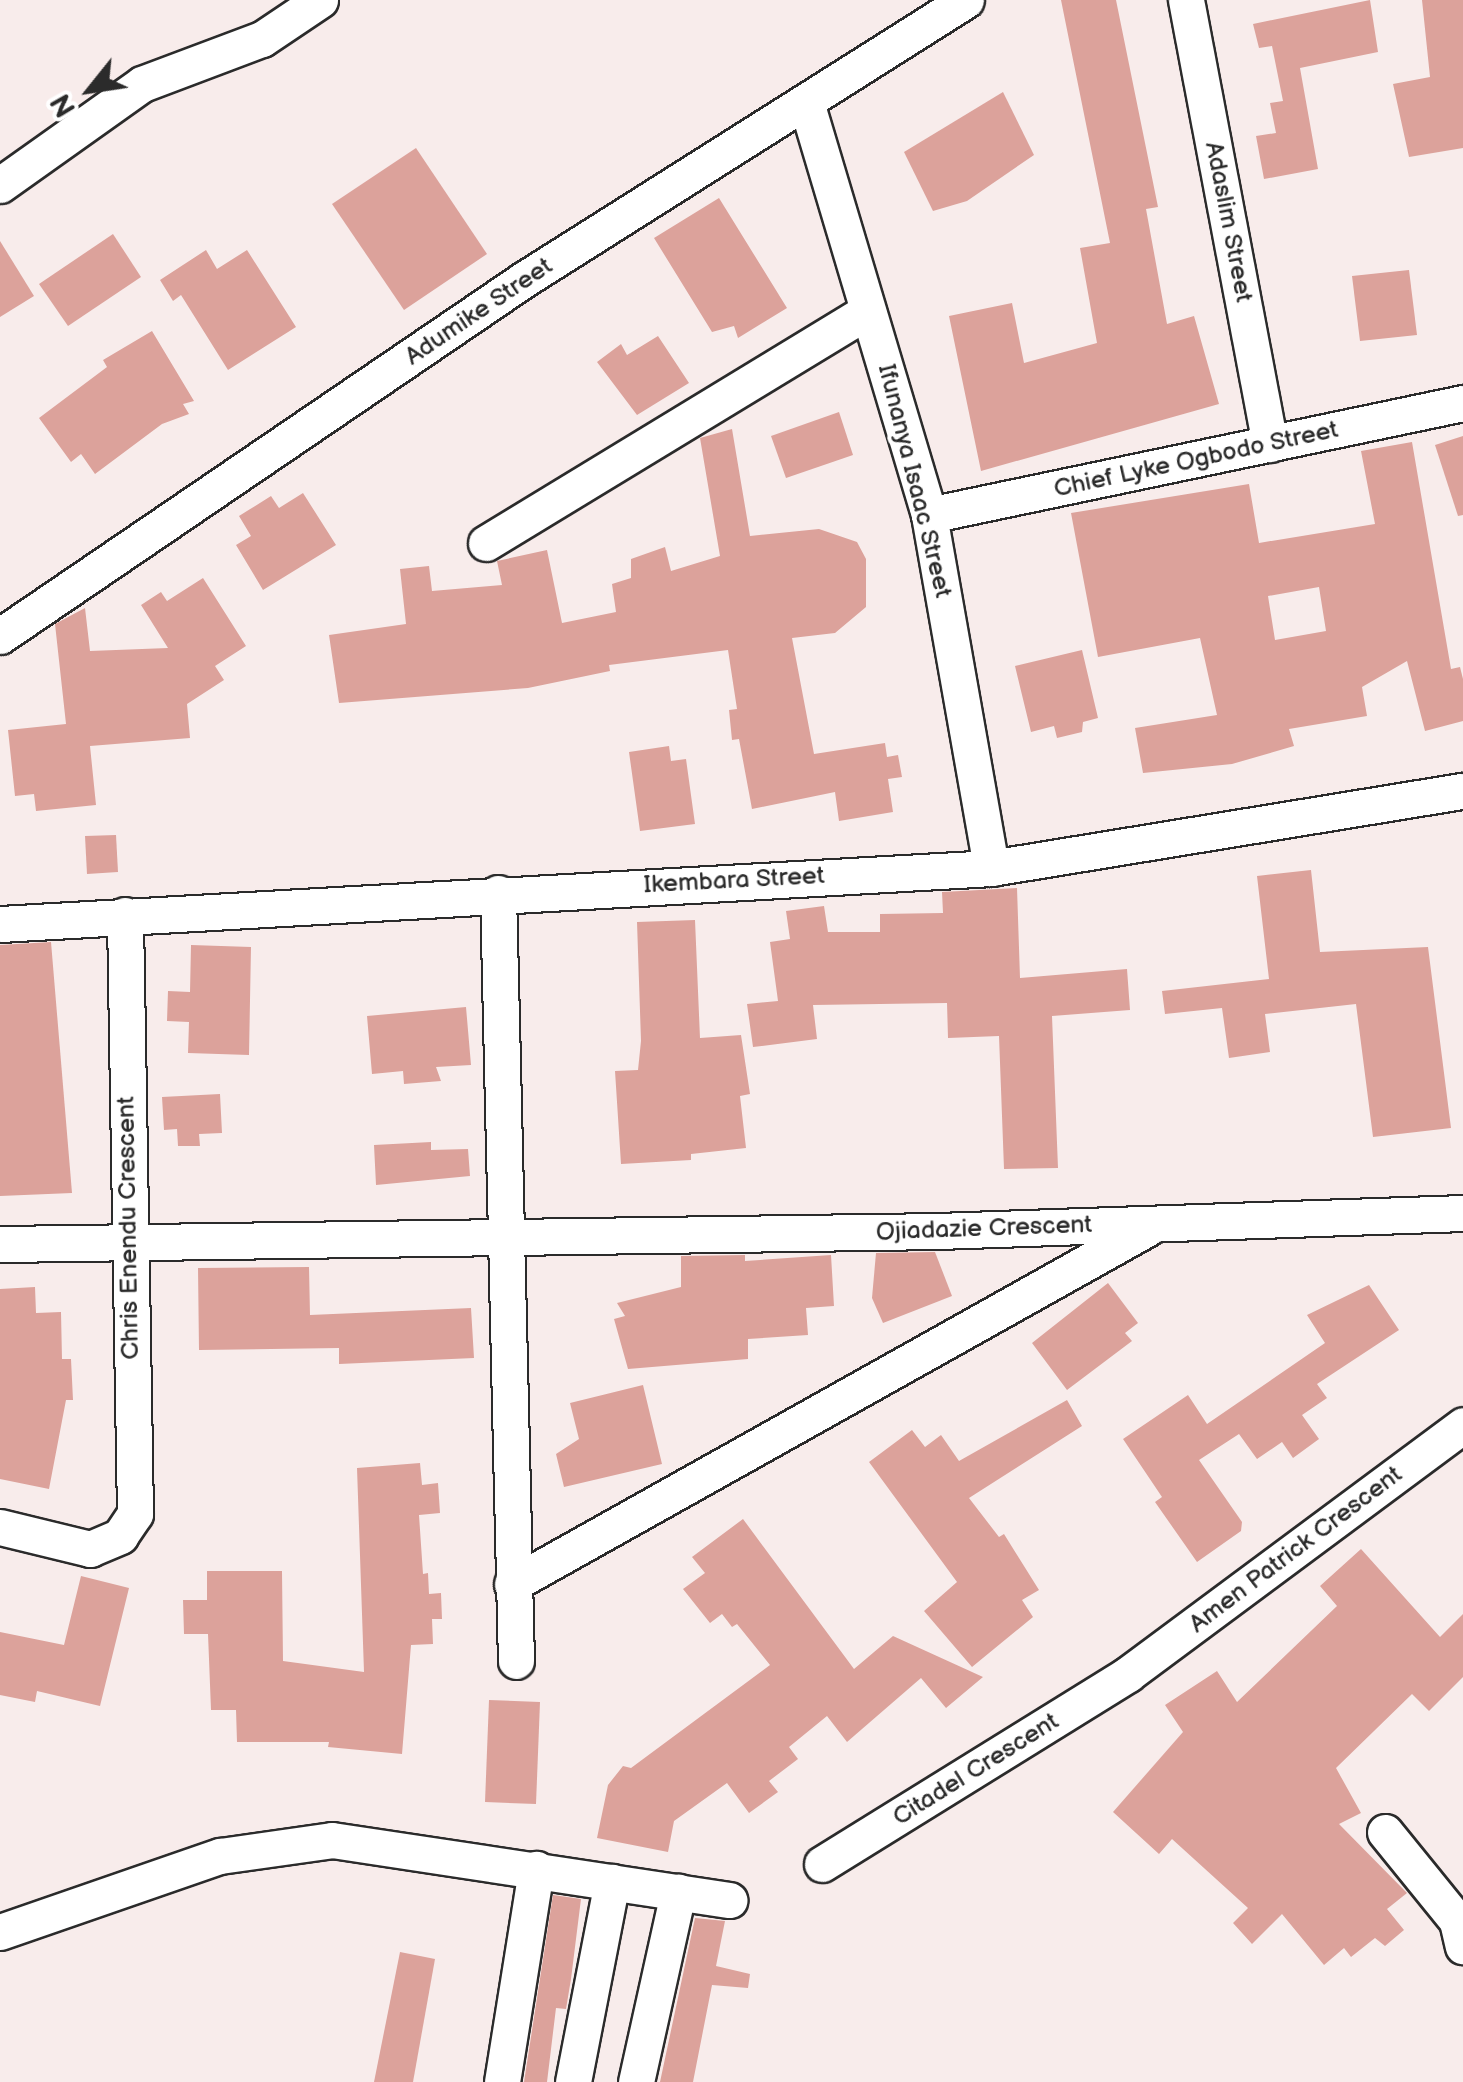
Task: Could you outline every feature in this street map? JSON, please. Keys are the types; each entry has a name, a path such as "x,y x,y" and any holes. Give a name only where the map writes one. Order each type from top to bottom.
{"street":[{"path":"0,186 142,84 262,39 320,0"},
{"name":"Adumike Street","path":"0,636 523,280 966,0"},
{"name":"Adaslim Street","path":"1186,0 1270,444"},
{"name":"Ifunanya Isaac Street","path":"806,102 928,515 991,868"},
{"path":"486,543 867,312"},
{"name":"Chief Lyke Ogbodo Street","path":"928,515 1463,404"},
{"name":"Ikembara Street","path":"0,924 991,868 1463,792"},
{"path":"498,893 516,1662"},
{"name":"Chris Enendu Crescent","path":"0,1527 90,1549 120,1536 136,1514 127,1241 125,915"},
{"name":"Ojiadazie Crescent","path":"0,1244 1156,1224 1463,1213"},
{"path":"512,1584 1156,1224"},
{"name":"Amen Patrick Crescent","path":"1128,1674 1463,1425"},
{"name":"Citadel Crescent","path":"822,1864 1128,1674"},
{"path":"1385,1832 1458,1920 1463,1946"},
{"path":"0,1932 220,1856 332,1840 730,1900"},
{"path":"502,2082 536,1869"},
{"path":"573,2082 612,1882"},
{"path":"636,2082 678,1892"}],"building":[{"path":"1061,0 1116,0 1158,207 1146,209 1167,324 1194,316 1219,404 981,471 949,316 1012,303 1024,363 1097,343 1080,248 1110,243"},
{"path":"1370,0 1378,52 1300,68 1318,169 1264,179 1256,136 1276,133 1270,103 1283,101 1272,46 1259,48 1253,24"},
{"path":"1422,0 1463,0 1463,148 1409,157 1393,84 1430,77"},
{"path":"1003,92 1034,155 967,201 933,211 904,152"},
{"path":"416,148 487,254 404,310 332,204"},
{"path":"719,198 787,308 738,338 734,326 712,332 654,238"},
{"path":"113,234 141,277 68,326 39,284"},
{"path":"0,241 34,296 0,317"},
{"path":"206,250 217,269 247,250 296,327 228,370 181,295 173,301 160,280"},
{"path":"1409,270 1417,335 1360,341 1352,276"},
{"path":"152,331 194,401 183,404 189,414 162,424 95,474 81,454 71,462 39,418 107,367 103,360"},
{"path":"658,336 689,383 637,415 597,362 621,344 627,355"},
{"path":"839,412 853,455 786,478 771,436"},
{"path":"732,429 750,536 819,529 857,542 866,559 866,607 835,633 792,638 814,754 885,743 887,757 898,755 902,777 888,779 893,812 839,821 835,792 752,809 739,739 732,740 729,710 737,709 728,650 609,665 610,671 528,688 339,703 329,635 406,624 400,569 429,566 432,591 502,585 497,561 547,550 562,623 616,612 612,584 631,578 631,559 665,547 671,571 720,556 700,438"},
{"path":"1463,436 1463,515 1458,516 1435,445"},
{"path":"1412,442 1451,669 1460,667 1463,679 1463,721 1425,731 1407,661 1362,687 1367,716 1289,729 1294,746 1232,764 1143,773 1135,728 1217,715 1200,638 1098,657 1071,513 1249,484 1259,543 1375,524 1361,451","holes":["1319,587 1326,631 1275,640 1268,596"]},
{"path":"303,493 336,545 263,590 236,545 251,536 239,516 271,496 279,508"},
{"path":"203,578 246,646 215,666 224,680 187,704 190,738 90,746 96,805 36,811 34,794 15,796 8,730 66,724 55,624 85,608 90,651 168,648 141,605 161,592 167,601"},
{"path":"1082,650 1098,718 1083,722 1082,732 1057,738 1054,726 1031,732 1015,666"},
{"path":"669,746 671,761 686,759 695,824 640,831 629,752"},
{"path":"116,835 118,872 87,874 85,836"},
{"path":"1311,870 1320,952 1428,947 1451,1128 1373,1137 1356,1004 1265,1014 1270,1052 1229,1058 1222,1008 1165,1014 1162,991 1269,979 1257,876"},
{"path":"1017,888 1020,978 1127,969 1130,1010 1052,1016 1058,1168 1004,1169 999,1036 948,1038 947,1003 813,1005 817,1039 753,1047 747,1004 778,1001 770,942 790,939 786,911 824,906 828,932 880,932 880,914 943,913 942,892"},
{"path":"695,920 700,1038 741,1035 750,1094 740,1096 746,1148 691,1154 691,1160 621,1164 615,1071 638,1070 641,1041 637,922"},
{"path":"51,942 72,1193 0,1196 0,945"},
{"path":"191,945 251,947 249,1055 188,1053 189,1022 167,1021 168,991 190,992"},
{"path":"466,1007 471,1065 436,1067 441,1081 404,1084 403,1071 372,1074 367,1016"},
{"path":"220,1094 222,1133 199,1134 200,1146 178,1146 177,1129 164,1130 162,1097"},
{"path":"431,1142 431,1150 468,1149 470,1176 376,1185 374,1145"},
{"path":"935,1252 952,1296 883,1323 872,1298 876,1253"},
{"path":"745,1255 745,1261 831,1255 834,1306 806,1308 808,1335 748,1339 748,1359 628,1369 614,1319 625,1316 617,1303 681,1287 681,1256"},
{"path":"309,1267 310,1315 471,1308 474,1358 339,1364 339,1348 199,1350 198,1268"},
{"path":"1108,1283 1138,1323 1125,1333 1132,1341 1067,1390 1032,1343"},
{"path":"1369,1285 1399,1330 1317,1384 1327,1398 1302,1415 1319,1439 1293,1458 1282,1442 1257,1459 1239,1434 1199,1460 1242,1522 1241,1531 1197,1562 1155,1502 1162,1497 1123,1439 1188,1395 1207,1424 1325,1343 1307,1315"},
{"path":"35,1287 36,1313 61,1312 62,1359 71,1359 73,1400 66,1400 49,1489 0,1479 0,1289"},
{"path":"643,1385 662,1464 564,1487 556,1454 579,1439 570,1403"},
{"path":"1067,1400 1082,1426 969,1498 999,1537 1004,1534 1039,1590 1022,1600 1033,1617 972,1667 924,1611 957,1582 869,1462 912,1430 925,1447 941,1435 959,1461"},
{"path":"420,1463 422,1485 438,1483 440,1513 419,1515 423,1574 428,1573 429,1594 441,1593 442,1619 432,1619 433,1644 411,1645 402,1754 328,1747 329,1742 237,1742 236,1710 211,1710 208,1634 184,1634 183,1600 207,1600 207,1571 282,1571 283,1661 364,1672 357,1468"},
{"path":"743,1519 854,1669 893,1636 983,1677 946,1708 921,1678 847,1742 827,1716 789,1747 798,1759 769,1781 778,1792 749,1813 727,1783 674,1821 668,1852 597,1838 608,1785 623,1766 631,1768 770,1665 737,1624 732,1627 722,1614 710,1623 683,1589 705,1573 692,1557"},
{"path":"1361,1549 1440,1637 1463,1614 1463,1677 1429,1711 1412,1694 1336,1768 1361,1813 1339,1824 1407,1893 1387,1909 1404,1930 1385,1946 1375,1938 1351,1957 1344,1948 1324,1965 1282,1914 1252,1944 1233,1923 1248,1908 1172,1839 1159,1854 1113,1812 1183,1732 1165,1705 1217,1671 1237,1702 1337,1606 1320,1586"},
{"path":"81,1576 129,1588 100,1706 37,1691 35,1702 0,1695 0,1632 64,1645"},
{"path":"489,1700 540,1702 536,1804 485,1802"},
{"path":"553,1895 581,1899 571,1979 566,2009 556,2008 547,2082 524,2082"},
{"path":"695,1918 725,1921 716,1966 750,1974 748,1988 712,1985 693,2082 660,2082"},
{"path":"400,1952 435,1959 413,2082 374,2082"}]}
